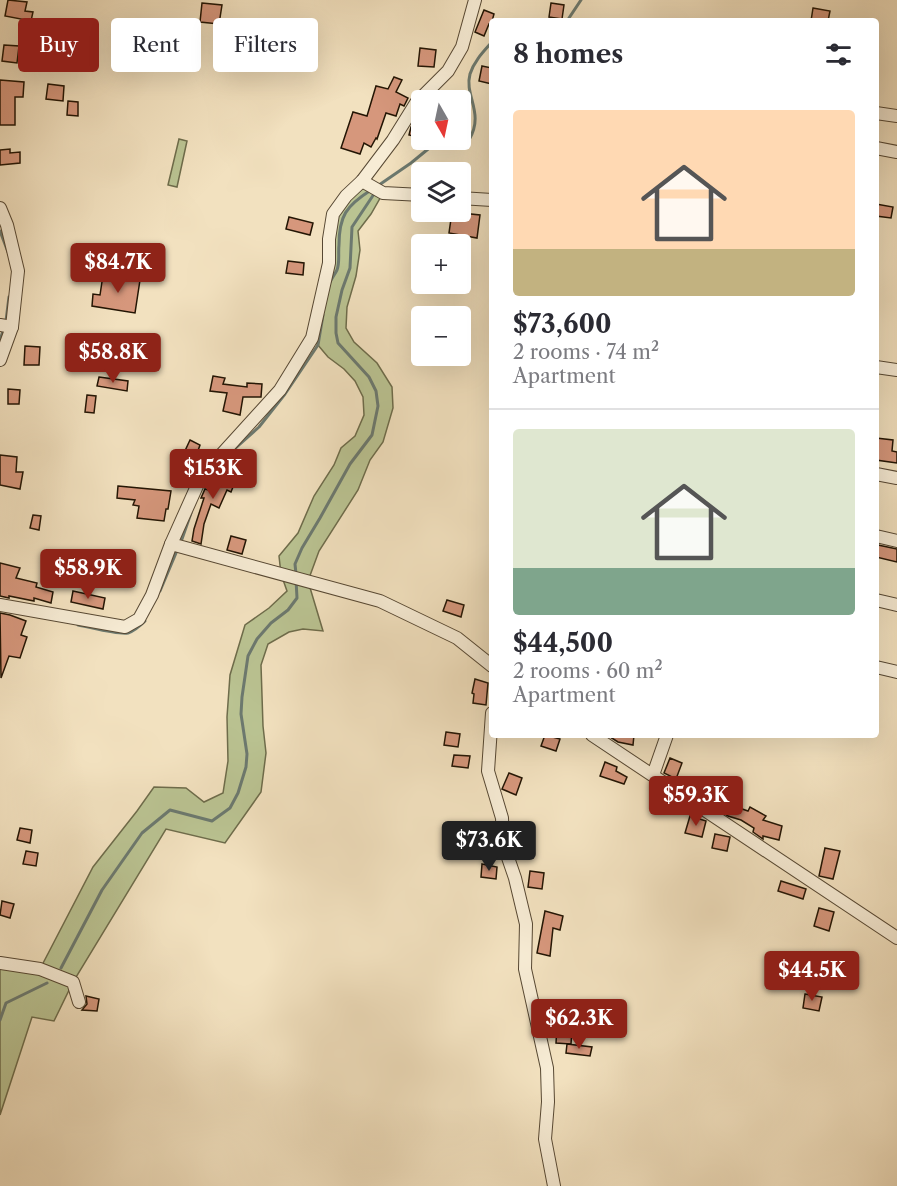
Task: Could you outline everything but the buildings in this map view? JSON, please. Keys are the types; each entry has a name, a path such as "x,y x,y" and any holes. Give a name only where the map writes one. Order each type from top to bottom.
{"street":[{"path":"0,605 125,627 139,619 152,595 171,544 201,477 280,390 312,338 329,263 329,239 333,214 393,140 416,103 448,72 462,47 475,0"},
{"path":"879,113 897,116"},
{"path":"879,149 897,152"},
{"path":"362,181 382,193 411,194"},
{"path":"471,199 489,200"},
{"path":"0,208 7,225 18,271 0,360"},
{"path":"879,367 897,370"},
{"path":"879,475 897,478"},
{"path":"879,537 897,541"},
{"path":"171,544 380,601 457,638 489,664"},
{"path":"879,601 897,605"},
{"path":"879,668 897,672"},
{"path":"490,738 488,771 502,818 503,843 515,878 526,924 525,969 547,1068 548,1102 545,1139 554,1186"},
{"path":"596,738 897,938"},
{"path":"653,776 667,738"},
{"path":"0,963 40,969 73,982 79,1002"}],"green space":[{"path":"179,139 187,141 177,187 168,185"},
{"path":"362,181 383,193 358,231 360,250 356,276 347,307 346,328 354,342 377,363 392,387 393,408 383,442 370,460 358,490 319,551 308,581 323,631 303,629 289,632 268,644 261,665 266,753 261,792 225,843 166,829 73,982 54,1021 32,1017 0,1115 0,963 40,969 93,867 154,787 186,788 204,802 223,793 228,761 227,717 230,675 245,625 269,608 287,591 281,574 279,556 298,533 314,496 334,465 341,448 355,436 364,415 363,397 355,381 328,357 312,338 333,214"}],"waterway":[{"path":"569,18 581,0"},
{"path":"379,185 433,145 469,140 475,121 469,82 470,74 489,46"},
{"path":"330,282 338,267 339,235 343,219 355,201 371,190"},
{"path":"296,574 295,564 302,548 350,464 372,435 378,406 376,391 369,377 338,343 336,317 350,268 352,227 376,191"},
{"path":"0,231 8,252"},
{"path":"6,321 9,297"},
{"path":"230,453 259,427 285,394 318,345 323,315"},
{"path":"0,340 3,331"},
{"path":"182,539 191,513"},
{"path":"160,591 176,553"},
{"path":"61,968 102,890 142,833 170,810 212,821 230,808 238,793 246,767 247,754 241,714 248,656 257,639 271,623 288,610 297,598 296,580"},
{"path":"78,625 128,633 145,621"},
{"path":"0,1020 6,1003 47,983"}]}
